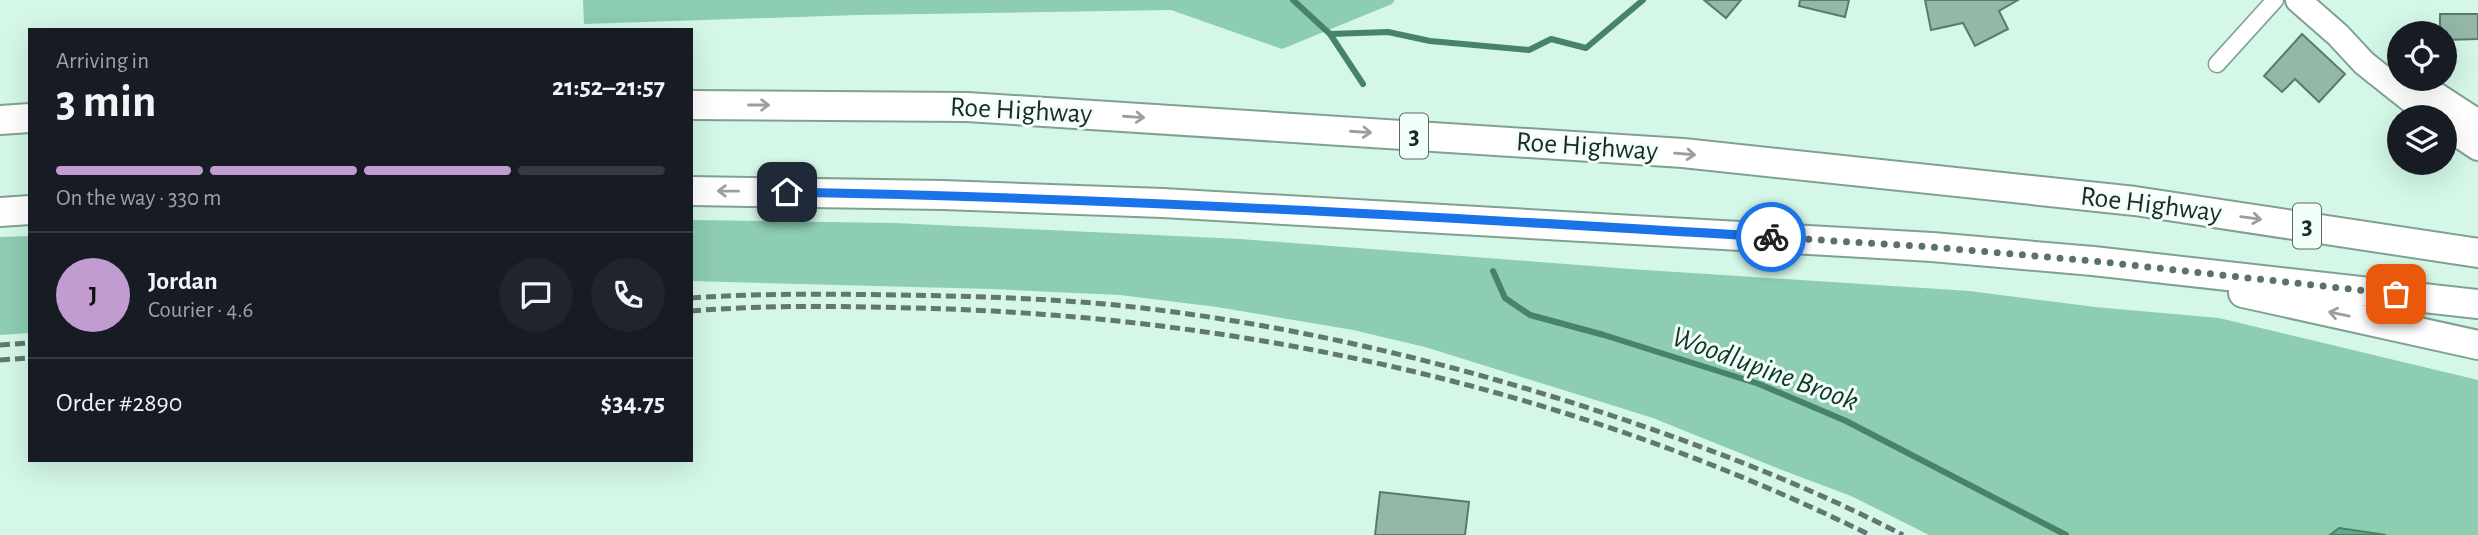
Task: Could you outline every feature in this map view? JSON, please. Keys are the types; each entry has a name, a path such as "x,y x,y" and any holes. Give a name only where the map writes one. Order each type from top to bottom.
{"highway":[{"name":"Roe Highway","path":"693,105 967,107 1683,153 2135,201 2478,253"},
{"path":"0,120 28,118"},
{"name":"3","path":"693,191 943,195 1163,203 1876,244 2093,261 2478,304"},
{"path":"0,212 28,210"},
{"path":"2093,261 2478,345"}],"main road":[{"path":"2298,0 2364,63 2417,105"},
{"path":"2321,0 2387,61"},
{"path":"2430,91 2478,122"},
{"path":"2457,134 2478,148"}],"street":[{"path":"2217,64 2275,0"}],"shaded area":[{"path":"583,0 1395,0 1392,4 1282,49 1171,10 857,15 584,24"},
{"path":"693,220 895,223 1240,239 1630,269 1969,291 2095,307 2219,318 2478,380 2478,535 1929,535 1851,496 1653,418 1425,347 1353,330 1217,307 1120,295 693,281"},
{"path":"28,236 28,333 0,335 0,237"},
{"path":"2339,528 2386,535 2330,535"}],"building":[{"path":"1704,0 1741,0 1726,18"},
{"path":"1800,0 1849,0 1845,17 1799,6"},
{"path":"1925,0 2018,0 1999,11 2008,29 1975,46 1963,23 1931,30"},
{"path":"2440,14 2478,14 2478,39 2457,40 2457,21 2440,21"},
{"path":"2302,34 2345,74 2319,102 2295,79 2282,92 2264,76"},
{"path":"1380,492 1469,502 1465,535 1375,535"}],"waterway":[{"name":"Woodlupine Brook","path":"1293,0 1330,34 1363,84"},
{"path":"1330,34 1388,32 1430,41 1529,50 1551,39 1586,48 1643,0"},
{"name":"Woodlupine Brook","path":"1493,271 1505,298 1530,315 1604,335 1759,384 1846,421 2066,535"}],"railway":[{"path":"693,298 846,294 1053,300 1170,311 1298,332 1425,361 1613,416 1760,470 1903,535"},
{"path":"693,311 828,306 1035,314 1159,326 1281,344 1403,369 1523,400 1641,438 1757,483 1870,535"},
{"path":"0,345 28,343"},
{"path":"0,360 28,358"}],"way so far":[{"path":"1771,237 2093,261 2396,294"}],"route":[{"path":"787,192 1163,203 1771,237"}]}
